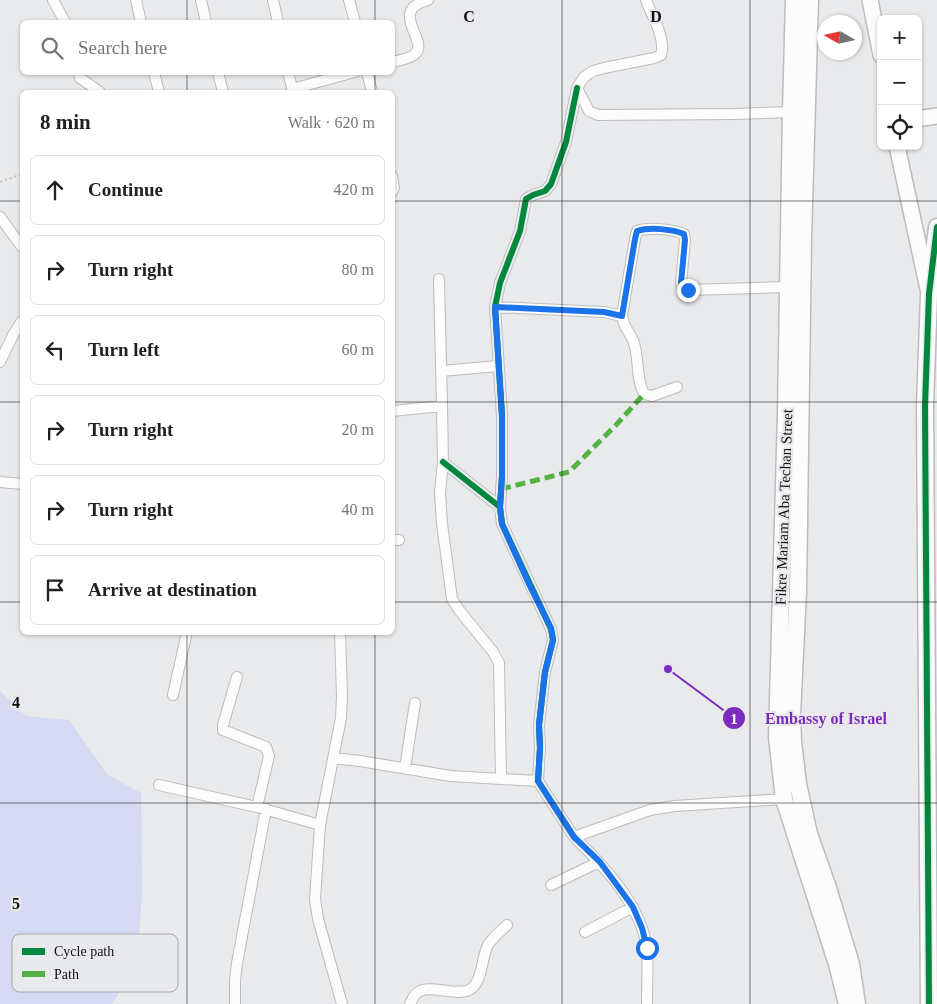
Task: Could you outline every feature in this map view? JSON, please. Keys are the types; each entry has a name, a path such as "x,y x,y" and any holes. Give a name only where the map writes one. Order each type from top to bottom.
{"main road":[{"name":"Fikre Mariam Aba Techan Street","path":"794,0 788,287 791,528 798,590 792,714 793,742 789,780 784,799 837,964 847,1004"},
{"name":"Fikre Mariam Aba Techan Street","path":"791,528 803,238 810,0"},
{"path":"870,0 877,35"},
{"path":"922,118 937,116"},
{"path":"898,150 928,294"},
{"path":"929,1004 925,406 928,294 937,227"},
{"name":"Fikre Mariam Aba Techan Street","path":"789,780 828,888 851,964 857,1004"}],"street":[{"path":"53,0 64,20"},
{"path":"136,0 141,20"},
{"path":"201,0 206,20"},
{"path":"273,0 278,20"},
{"path":"349,0 354,20"},
{"path":"395,61 413,56 418,51 419,45 409,21 413,7 419,2 428,0"},
{"path":"647,0 661,37 663,48 661,55 594,71 584,77 577,88 566,142 551,184 545,191 533,194 526,199 520,231 500,283 495,307 502,416 500,507 502,524 551,628 553,640 545,672 541,707 538,781 574,837 600,862 633,907 642,928 647,948 647,1004"},
{"path":"80,75 80,78 95,90"},
{"path":"155,75 158,90"},
{"path":"219,75 222,90"},
{"path":"289,75 292,90"},
{"path":"295,90 345,75"},
{"path":"368,75 372,90"},
{"path":"577,88 589,111 598,115 791,112"},
{"path":"0,217 20,244"},
{"path":"677,387 652,396 644,394 639,384 632,340 624,328 622,316 637,231 644,229 684,234 681,283 683,288 688,290 788,287"},
{"path":"439,279 443,462 440,493 442,524 452,599 493,652 499,664 501,779"},
{"path":"495,307 604,312 622,316"},
{"path":"0,362 20,324"},
{"path":"440,371 498,366"},
{"path":"395,411 442,406"},
{"path":"443,462 500,507"},
{"path":"0,482 20,484"},
{"path":"173,695 186,635"},
{"path":"340,635 342,696 340,718 320,825 315,900 318,919 342,1004"},
{"path":"236,1004 235,980 237,962 269,756 266,748 224,730 223,725 237,677"},
{"path":"405,768 415,702"},
{"path":"333,758 450,776 538,781"},
{"path":"160,785 261,808 320,825"},
{"path":"574,837 650,810 675,806 784,799"},
{"path":"551,886 600,862"},
{"path":"585,932 633,907"},
{"path":"410,1004 416,993 423,990 458,992 469,990 476,983 487,946 507,925"}],"path":[{"path":"0,182 20,175"}],"shaded area":[{"path":"0,691 26,716 69,720 108,775 141,793 142,892 139,934 12,934 12,992 120,992 112,1004 0,1004"}],"marked path":[{"path":"501,489 569,472 644,394"}],"cycle path":[{"path":"500,507 502,416 495,307 500,283 520,231 526,199 545,191 551,184 566,142 577,88"},
{"path":"929,1004 925,406 929,294 937,227"},
{"path":"443,462 500,507 502,524 551,629 553,640 545,672 539,725 538,781 574,837"}],"place":[{"name":"Embassy of Israel","path":"668,669"}],"route":[{"path":"647,948 642,928 633,907 600,862 574,837 538,781 539,725 545,672 553,640 551,628 502,524 500,507 502,416 495,307 604,312 622,316 637,231 644,229 684,234 681,283 683,288 688,290"}]}
